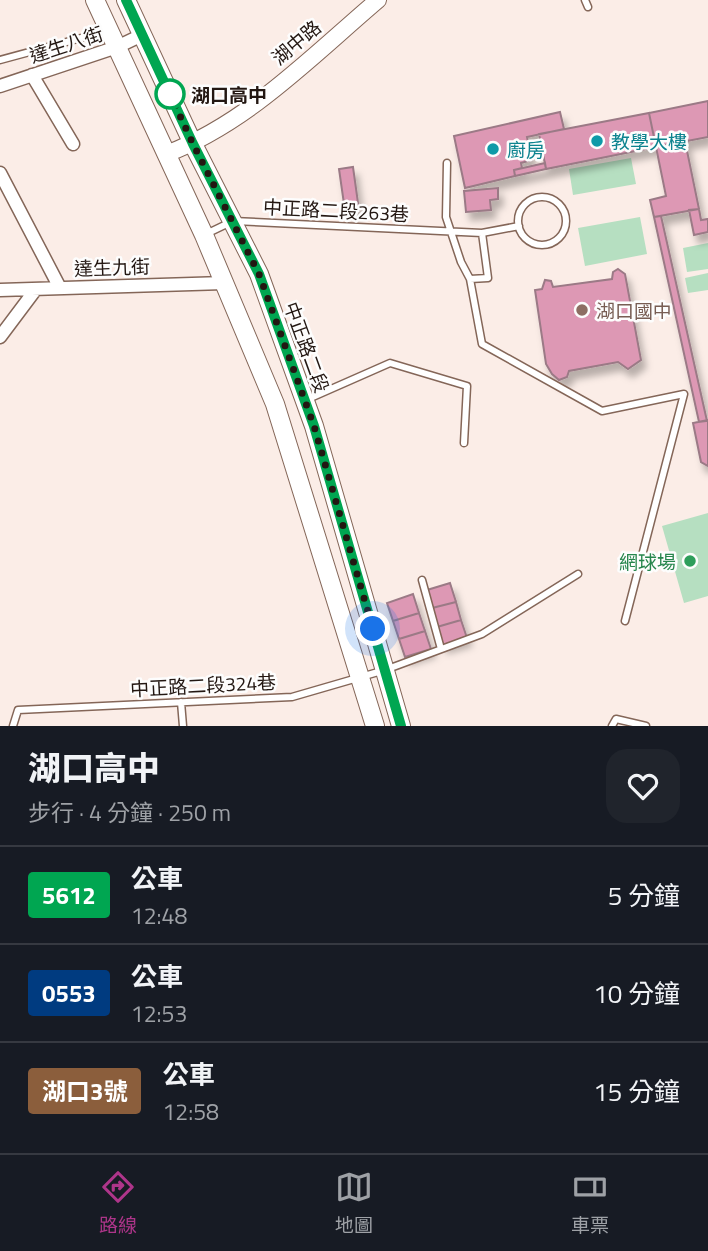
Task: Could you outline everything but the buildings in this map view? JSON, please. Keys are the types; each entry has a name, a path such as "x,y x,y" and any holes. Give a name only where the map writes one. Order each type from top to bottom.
{"main road":[{"path":"94,0 204,235 275,404 375,726"},
{"name":"中正路二段","path":"126,0 193,144 259,274 304,400 401,726"}],"street":[{"name":"湖中路","path":"166,154 193,144 244,113 378,0"},
{"name":"達生八街","path":"0,86 117,47 142,35"},
{"path":"32,75 73,144"},
{"path":"0,173 60,288"},
{"name":"達生九街","path":"0,290 225,283"},
{"path":"0,337 36,289"}],"lane":[{"path":"0,60 109,30"},
{"path":"447,163 446,217 461,262 470,279 482,344 602,411 684,394 625,621"},
{"path":"540,198 555,201 565,213 562,236 549,244 533,244 527,240 519,226 518,219 525,204 540,198"},
{"name":"中正路二段263巷","path":"204,235 233,221 482,233 519,226"},
{"path":"470,279 488,278 482,233"},
{"path":"304,400 390,363 467,386 464,443"},
{"name":"中正路二段324巷","path":"13,726 18,709 292,697 385,670 482,634 578,574"},
{"path":"422,580 441,649"},
{"path":"181,702 183,726"},
{"path":"612,726 616,719 646,726"}],"green space":[{"path":"631,158 636,184 573,195 569,169"},
{"path":"640,217 647,254 585,266 578,228"},
{"path":"708,243 708,269 687,272 683,248"},
{"path":"708,273 708,290 688,293 685,278"},
{"name":"網球場","path":"708,513 708,596 684,603 662,526"}],"bus line":[{"name":"5612","path":"126,0 193,144 259,274 314,426 401,726"}],"place":[{"name":"湖口高中","path":"170,94"},
{"name":"教學大樓","path":"597,141"},
{"name":"廚房","path":"493,149"},
{"name":"湖口國中","path":"582,310"},
{"name":"網球場","path":"690,561"}],"route":[{"path":"170,94 259,274 314,426 373,629"}]}
